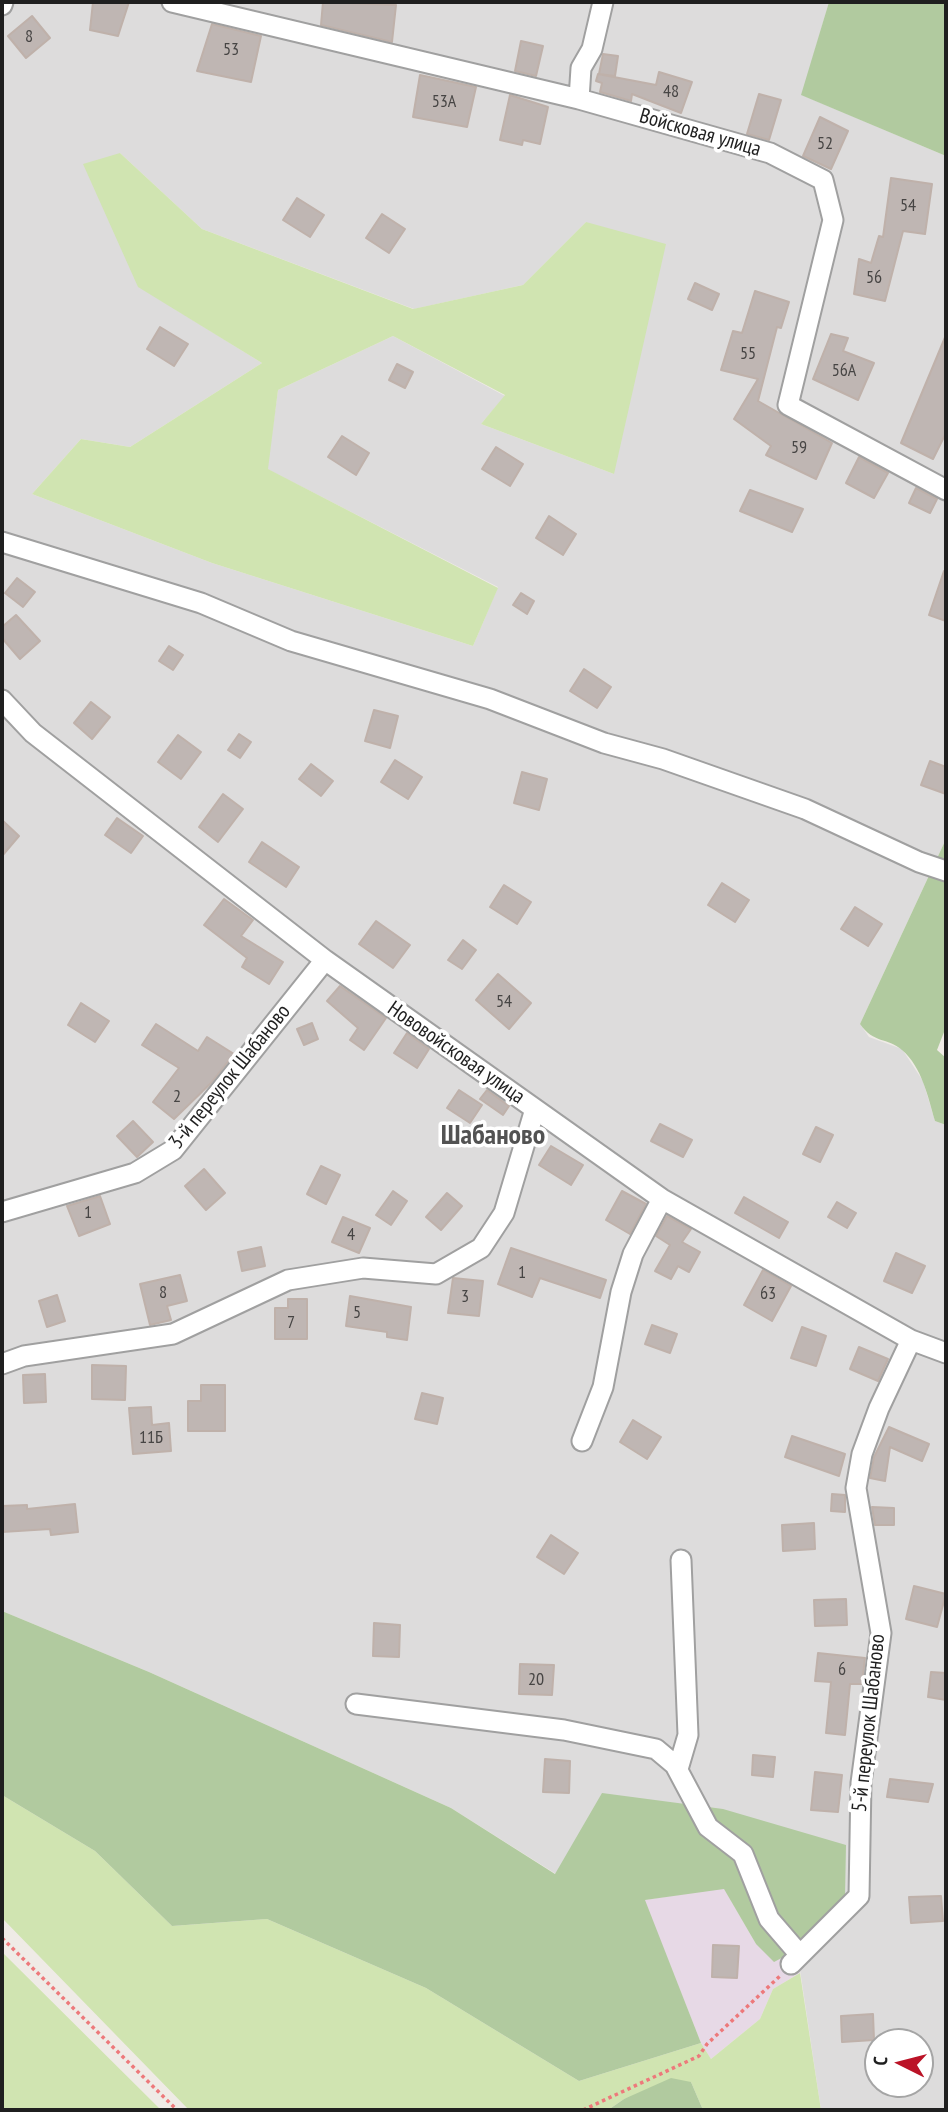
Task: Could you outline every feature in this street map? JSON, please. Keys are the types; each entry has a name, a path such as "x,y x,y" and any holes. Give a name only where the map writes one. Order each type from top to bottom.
{"street":[{"name":"Войсковая улица","path":"172,2 579,99 770,153 822,180 833,220 788,405 946,490"},
{"path":"579,99 581,68 592,49 603,2"},
{"path":"2,542 201,603 291,640 490,699 604,743 663,759 805,809 919,862 946,871"},
{"name":"Нововойсковая улица","path":"2,700 33,733 325,960 662,1199 911,1340 946,1353"},
{"name":"3-й переулок Шабаново","path":"2,1212 135,1173 173,1150 325,960"},
{"path":"2,1364 24,1356 173,1334 288,1280 363,1268 436,1274 481,1248 504,1213 535,1109"},
{"path":"582,1441 603,1387 621,1292 633,1254 662,1199"},
{"name":"5-й переулок Шабаново","path":"795,1959 827,1931 859,1896 861,1783 881,1633 856,1488 862,1454 879,1408 911,1340"},
{"path":"678,1769 688,1735 681,1560"},
{"path":"356,1704 564,1730 656,1749 678,1769 708,1827 743,1854 769,1919 795,1959"}],"path":[{"path":"2,1938 177,2110"},
{"path":"583,2110 699,2056 707,2044 795,1959"}],"shaded area":[{"name":"Шабаново","path":"2,2 829,2 802,95 946,156 946,839 860,1024 869,1037 902,1049 923,1081 935,1121 946,1125 946,2110 821,2110 797,1950 845,1897 556,1874 451,1808 149,1672 2,1611","holes":["120,153 202,229 414,309 523,285 586,222 614,474 481,424 505,396 393,336 278,390 267,469 498,587 473,646 212,563 32,494 81,439 130,447 262,363 138,286"]},
{"path":"724,1888 756,1944 797,1950 800,1973 773,1989 760,2019 711,2059 701,2043 644,1900"}],"green space":[{"path":"829,2 946,2 946,156 801,95"},
{"path":"120,153 202,229 413,309 523,285 586,222 666,244 614,474 481,424 505,395 393,336 278,390 268,469 498,588 473,646 212,563 32,494 81,439 130,447 262,363 138,287 83,164"},
{"path":"946,839 946,1027 937,1050 946,1058 946,1125 935,1121 923,1083 909,1057 896,1046 870,1035 860,1024"},
{"path":"2,1611 149,1672 451,1808 555,1874 602,1793 723,1809 846,1845 845,1897 797,1950 774,1962 756,1944 724,1889 645,1900 701,2043 579,2081 426,1988 267,1919 172,1926 95,1851 2,1795"},
{"path":"2,1795 95,1851 172,1926 267,1919 426,1988 579,2081 701,2043 711,2059 760,2019 773,1989 800,1973 821,2110 703,2110 691,2082 624,2099 608,2110 189,2110 2,1918"},
{"path":"2,1952 161,2110 2,2110"},
{"path":"671,2078 691,2082 703,2110 608,2110 624,2099"}],"building":[{"path":"93,2 129,2 118,36 90,30"},
{"path":"323,2 396,5 392,42 321,25"},
{"path":"32,16 50,38 26,58 8,36"},
{"path":"212,24 261,36 251,82 197,71"},
{"path":"521,41 543,46 536,76 515,71"},
{"path":"603,54 618,56 615,76 599,74"},
{"path":"659,72 692,82 681,113 632,94 631,101 600,92 602,83 596,81 598,74 656,85"},
{"path":"420,75 476,87 467,127 413,117"},
{"path":"759,94 781,100 769,140 747,134"},
{"path":"510,95 548,107 540,144 523,140 522,145 500,140"},
{"path":"820,117 848,131 831,169 803,156"},
{"path":"891,178 932,184 925,234 903,231 885,301 854,294 859,259 871,263 879,236 883,237"},
{"path":"297,198 324,215 310,237 283,220"},
{"path":"382,214 405,229 389,253 366,238"},
{"path":"695,283 719,294 712,310 688,299"},
{"path":"755,291 789,302 781,328 777,327 758,401 832,443 816,479 766,455 771,446 734,419 758,379 721,370 733,331 742,333"},
{"path":"160,327 188,344 174,366 147,349"},
{"path":"831,334 848,338 843,351 874,363 858,400 813,379"},
{"path":"946,335 946,433 933,459 901,443"},
{"path":"397,364 413,372 405,388 389,380"},
{"path":"342,436 369,453 356,475 328,457"},
{"path":"496,447 523,464 510,486 482,469"},
{"path":"859,457 888,473 874,498 846,483"},
{"path":"916,488 937,499 930,513 909,503"},
{"path":"750,490 803,509 792,532 740,511"},
{"path":"549,516 576,534 563,555 536,538"},
{"path":"944,571 946,572 946,621 929,615"},
{"path":"17,578 35,592 23,607 5,593"},
{"path":"521,593 534,601 527,614 513,605"},
{"path":"16,615 40,641 20,659 2,638 2,627"},
{"path":"169,646 183,655 173,670 159,661"},
{"path":"584,669 611,687 597,708 570,691"},
{"path":"91,702 110,717 92,739 74,723"},
{"path":"374,710 398,716 390,748 365,741"},
{"path":"239,734 251,742 240,758 228,750"},
{"path":"178,735 201,752 181,779 158,762"},
{"path":"395,760 422,777 408,799 381,782"},
{"path":"930,761 946,767 946,794 921,785"},
{"path":"311,764 333,781 321,796 299,779"},
{"path":"522,772 547,779 539,810 514,803"},
{"path":"223,794 243,809 218,842 199,827"},
{"path":"117,818 143,836 131,853 105,835"},
{"path":"2,820 19,836 2,856"},
{"path":"262,842 299,867 286,887 249,862"},
{"path":"722,883 749,900 735,922 708,905"},
{"path":"504,885 531,902 517,924 490,907"},
{"path":"224,899 253,920 241,936 283,962 269,984 242,967 247,958 204,925"},
{"path":"855,907 882,924 868,946 841,929"},
{"path":"376,921 410,945 393,968 359,944"},
{"path":"463,940 476,950 462,969 448,960"},
{"path":"498,974 531,1003 509,1029 476,1000"},
{"path":"340,986 386,1018 364,1050 350,1040 358,1028 327,1001"},
{"path":"81,1003 109,1021 95,1042 68,1025"},
{"path":"312,1023 318,1039 304,1045 297,1029"},
{"path":"156,1024 198,1051 207,1037 234,1054 211,1083 174,1119 153,1102 179,1068 142,1045"},
{"path":"407,1033 429,1049 417,1068 394,1053"},
{"path":"459,1090 482,1105 470,1123 447,1108"},
{"path":"487,1090 509,1106 503,1115 480,1099"},
{"path":"133,1121 153,1142 137,1157 117,1136"},
{"path":"660,1124 692,1140 683,1157 651,1141"},
{"path":"816,1127 833,1135 820,1162 803,1154"},
{"path":"551,1146 583,1165 571,1185 539,1165"},
{"path":"321,1166 340,1175 326,1204 307,1194"},
{"path":"204,1169 225,1193 206,1210 185,1186"},
{"path":"393,1191 407,1201 391,1225 376,1215"},
{"path":"622,1191 646,1204 630,1234 606,1220"},
{"path":"447,1193 462,1206 441,1230 426,1217"},
{"path":"100,1196 110,1224 79,1236 67,1206"},
{"path":"744,1197 788,1222 779,1238 735,1213"},
{"path":"837,1202 856,1213 847,1228 828,1217"},
{"path":"667,1216 691,1229 682,1242 700,1252 689,1272 678,1266 671,1279 655,1271 670,1245 656,1236"},
{"path":"343,1217 370,1228 359,1253 332,1242"},
{"path":"261,1247 265,1266 242,1271 238,1252"},
{"path":"511,1248 606,1280 600,1298 540,1278 532,1297 498,1284"},
{"path":"896,1253 925,1266 912,1293 884,1281"},
{"path":"763,1270 791,1286 772,1321 744,1305"},
{"path":"180,1275 187,1301 167,1306 171,1320 150,1325 140,1284"},
{"path":"453,1278 483,1281 479,1316 448,1313"},
{"path":"57,1295 65,1321 47,1327 39,1301"},
{"path":"350,1296 411,1307 407,1340 387,1337 387,1332 346,1326"},
{"path":"288,1299 307,1299 307,1339 275,1339 275,1308 288,1308"},
{"path":"652,1325 677,1334 670,1353 645,1344"},
{"path":"802,1327 826,1336 816,1366 791,1358"},
{"path":"859,1347 888,1359 878,1381 850,1369"},
{"path":"92,1365 126,1366 125,1400 92,1399"},
{"path":"45,1374 46,1402 24,1403 23,1375"},
{"path":"201,1385 225,1385 225,1431 188,1431 188,1401 201,1401"},
{"path":"422,1393 443,1398 437,1424 415,1419"},
{"path":"151,1407 152,1425 169,1423 171,1451 133,1454 129,1408"},
{"path":"633,1420 661,1437 647,1459 620,1442"},
{"path":"889,1427 929,1444 922,1461 890,1447 885,1481 870,1478 874,1457"},
{"path":"792,1436 845,1454 839,1476 785,1457"},
{"path":"832,1494 845,1495 845,1512 831,1511"},
{"path":"75,1504 78,1532 51,1535 50,1529 2,1532 2,1506 27,1505 27,1509"},
{"path":"872,1507 894,1508 894,1525 875,1525"},
{"path":"814,1523 815,1549 783,1551 782,1525"},
{"path":"551,1535 578,1553 564,1574 537,1557"},
{"path":"914,1586 946,1594 937,1627 906,1619"},
{"path":"846,1599 847,1625 815,1626 814,1600"},
{"path":"374,1623 400,1625 399,1657 373,1656"},
{"path":"818,1653 865,1658 862,1684 850,1684 845,1735 826,1733 831,1682 815,1681"},
{"path":"520,1664 554,1665 552,1695 519,1694"},
{"path":"931,1672 946,1673 946,1700 928,1697"},
{"path":"753,1755 775,1757 773,1777 752,1775"},
{"path":"545,1759 570,1761 569,1793 543,1792"},
{"path":"815,1772 842,1775 838,1812 811,1810"},
{"path":"890,1779 933,1784 928,1802 887,1797"},
{"path":"941,1896 943,1921 911,1923 909,1897"},
{"path":"713,1945 739,1946 737,1978 712,1977"},
{"path":"873,2014 874,2028 864,2028 864,2041 842,2042 841,2016"}],"district":[{"name":"Шабаново","path":"493,1136"}]}
